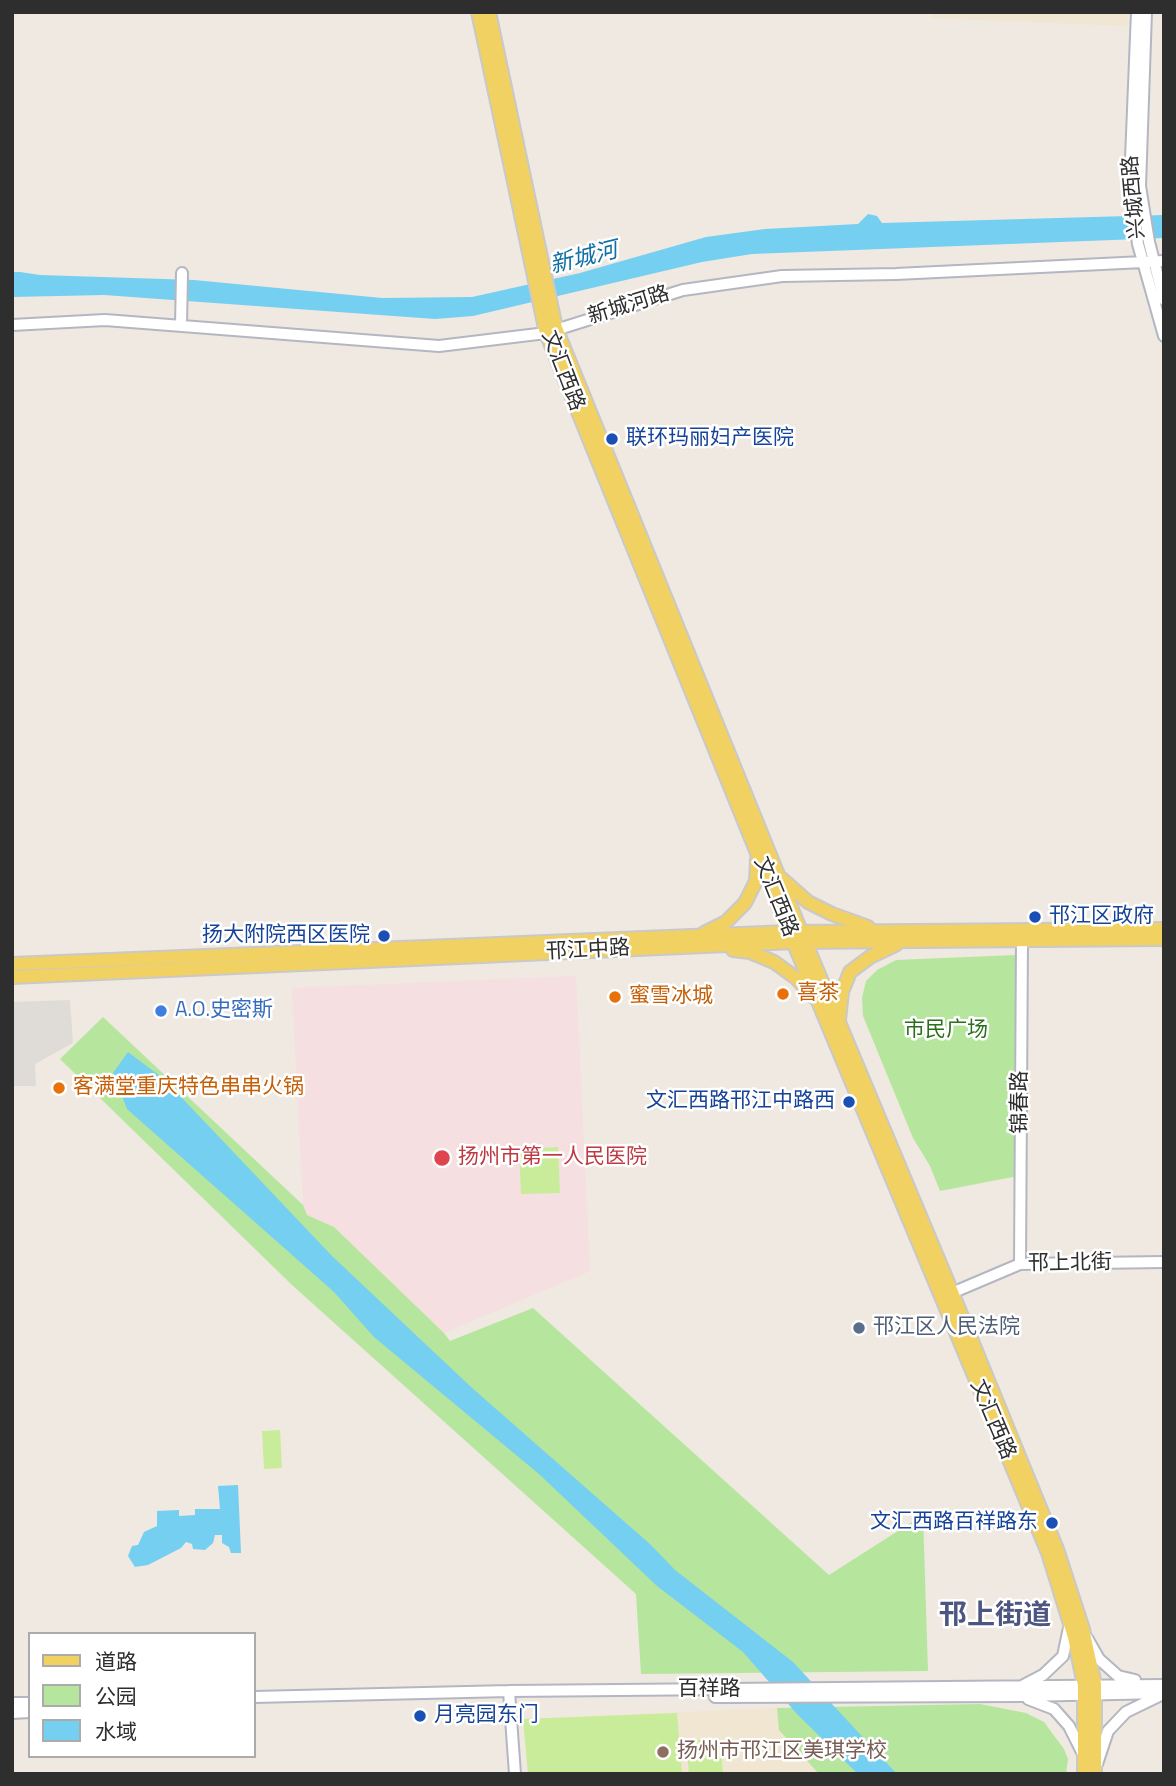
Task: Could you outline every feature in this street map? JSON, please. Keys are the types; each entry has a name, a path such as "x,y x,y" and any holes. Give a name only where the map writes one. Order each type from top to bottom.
{"main road":[{"name":"文汇西路","path":"478,12 551,331 757,852 839,1024 1048,1553 1090,1690 1085,1758 1092,1771"},
{"name":"文汇西路","path":"489,12 539,274"},
{"name":"文汇西路","path":"551,331 778,876 820,1004 1057,1549 1083,1629 1090,1690 1092,1771"},
{"path":"703,941 745,903 756,881 757,852"},
{"path":"778,876 808,902 832,914 878,930"},
{"name":"邗江中路","path":"12,964 703,941 878,930 1164,929"},
{"name":"邗江中路","path":"797,937 902,941 1164,939"},
{"path":"703,941 750,952 774,962 796,978 820,1004"},
{"name":"邗江中路","path":"12,977 703,941"},
{"path":"839,1024 842,992 850,972 870,957 902,941"}],"street":[{"name":"兴城西路","path":"1137,12 1129,171 1140,212"},
{"name":"兴城西路","path":"1146,12 1140,212 1144,243 1154,261 1164,300"},
{"name":"兴城西路","path":"1154,261 1164,336"},
{"name":"新城河路","path":"12,325 105,320 439,345 551,331 683,289 782,276 896,274 1154,261"},
{"path":"181,326 182,273"},
{"name":"锦春路","path":"1020,1264 1022,939"},
{"name":"邗上北街","path":"946,1295 1020,1264 1164,1262"},
{"path":"1070,1623 1063,1656 1021,1692 1055,1709 1069,1726 1085,1758"},
{"path":"1083,1629 1099,1659 1118,1676 1162,1689"},
{"path":"1092,1771 1108,1731 1126,1712 1162,1689"},
{"name":"百祥路","path":"256,1697 1162,1689"},
{"path":"509,1694 515,1774"},
{"name":"百祥路","path":"256,1704 509,1694"}],"shaded area":[{"path":"933,12 1128,12 1127,26 931,18"},
{"name":"扬州市第一人民医院","path":"576,976 590,1271 444,1333 334,1227 307,1215 303,1205 292,988"},
{"path":"70,1000 73,1043 35,1064 36,1086 12,1086 12,1002"},
{"name":"扬州市邗江区美琪学校","path":"777,1708 780,1730 819,1774 528,1774 523,1719"}],"green space":[{"name":"市民广场","path":"1016,955 1018,1176 940,1191 930,1166 913,1138 863,1016 862,998 866,981 877,970 896,960"},
{"path":"103,1017 303,1205 307,1215 334,1227 450,1341 533,1308 829,1575 923,1515 928,1671 641,1674 636,1594 292,1285 60,1059"},
{"path":"558,1147 560,1193 521,1194 519,1149"},
{"path":"280,1430 282,1468 264,1469 262,1431"},
{"path":"980,1704 1026,1713 1044,1722 1064,1749 1068,1759 1066,1774 819,1774 779,1730 777,1708"},
{"path":"677,1713 682,1774 528,1774 523,1719"},
{"path":"720,1738 723,1774 689,1774 686,1741"}],"water":[{"path":"868,214 877,216 882,223 1164,215 1164,238 752,254 702,262 473,316 435,319 104,295 12,297 12,272 20,272 194,280 382,298 472,297 580,273 706,237 765,229 858,224"},
{"path":"128,1052 164,1079 332,1256 471,1387 651,1545 675,1570 793,1662 897,1774 858,1774 797,1714 743,1652 657,1586 539,1474 374,1337 334,1292 127,1109 113,1073"},
{"path":"238,1485 241,1553 231,1553 229,1547 222,1543 222,1535 215,1535 213,1543 205,1550 193,1549 192,1544 186,1542 181,1548 148,1565 135,1567 128,1556 132,1546 138,1545 144,1532 157,1526 157,1511 179,1510 179,1516 195,1515 195,1509 220,1509 218,1486"}],"place":[{"name":"联环玛丽妇产医院","path":"612,439"},
{"name":"邗江区政府","path":"1035,917"},
{"name":"扬大附院西区医院","path":"384,936"},
{"name":"喜茶","path":"783,994"},
{"name":"蜜雪冰城","path":"615,997"},
{"name":"A.O.史密斯","path":"161,1011"},
{"name":"客满堂重庆特色串串火锅","path":"59,1088"},
{"name":"文汇西路邗江中路西","path":"849,1102"},
{"name":"扬州市第一人民医院","path":"442,1158"},
{"name":"邗江区人民法院","path":"859,1328"},
{"name":"文汇西路百祥路东","path":"1052,1523"},
{"name":"月亮园东门","path":"420,1716"},
{"name":"扬州市邗江区美琪学校","path":"663,1752"}],"district":[{"name":"邗上街道","path":"995,1617"}],"water label":[{"name":"新城河","path":"584,259"}]}
